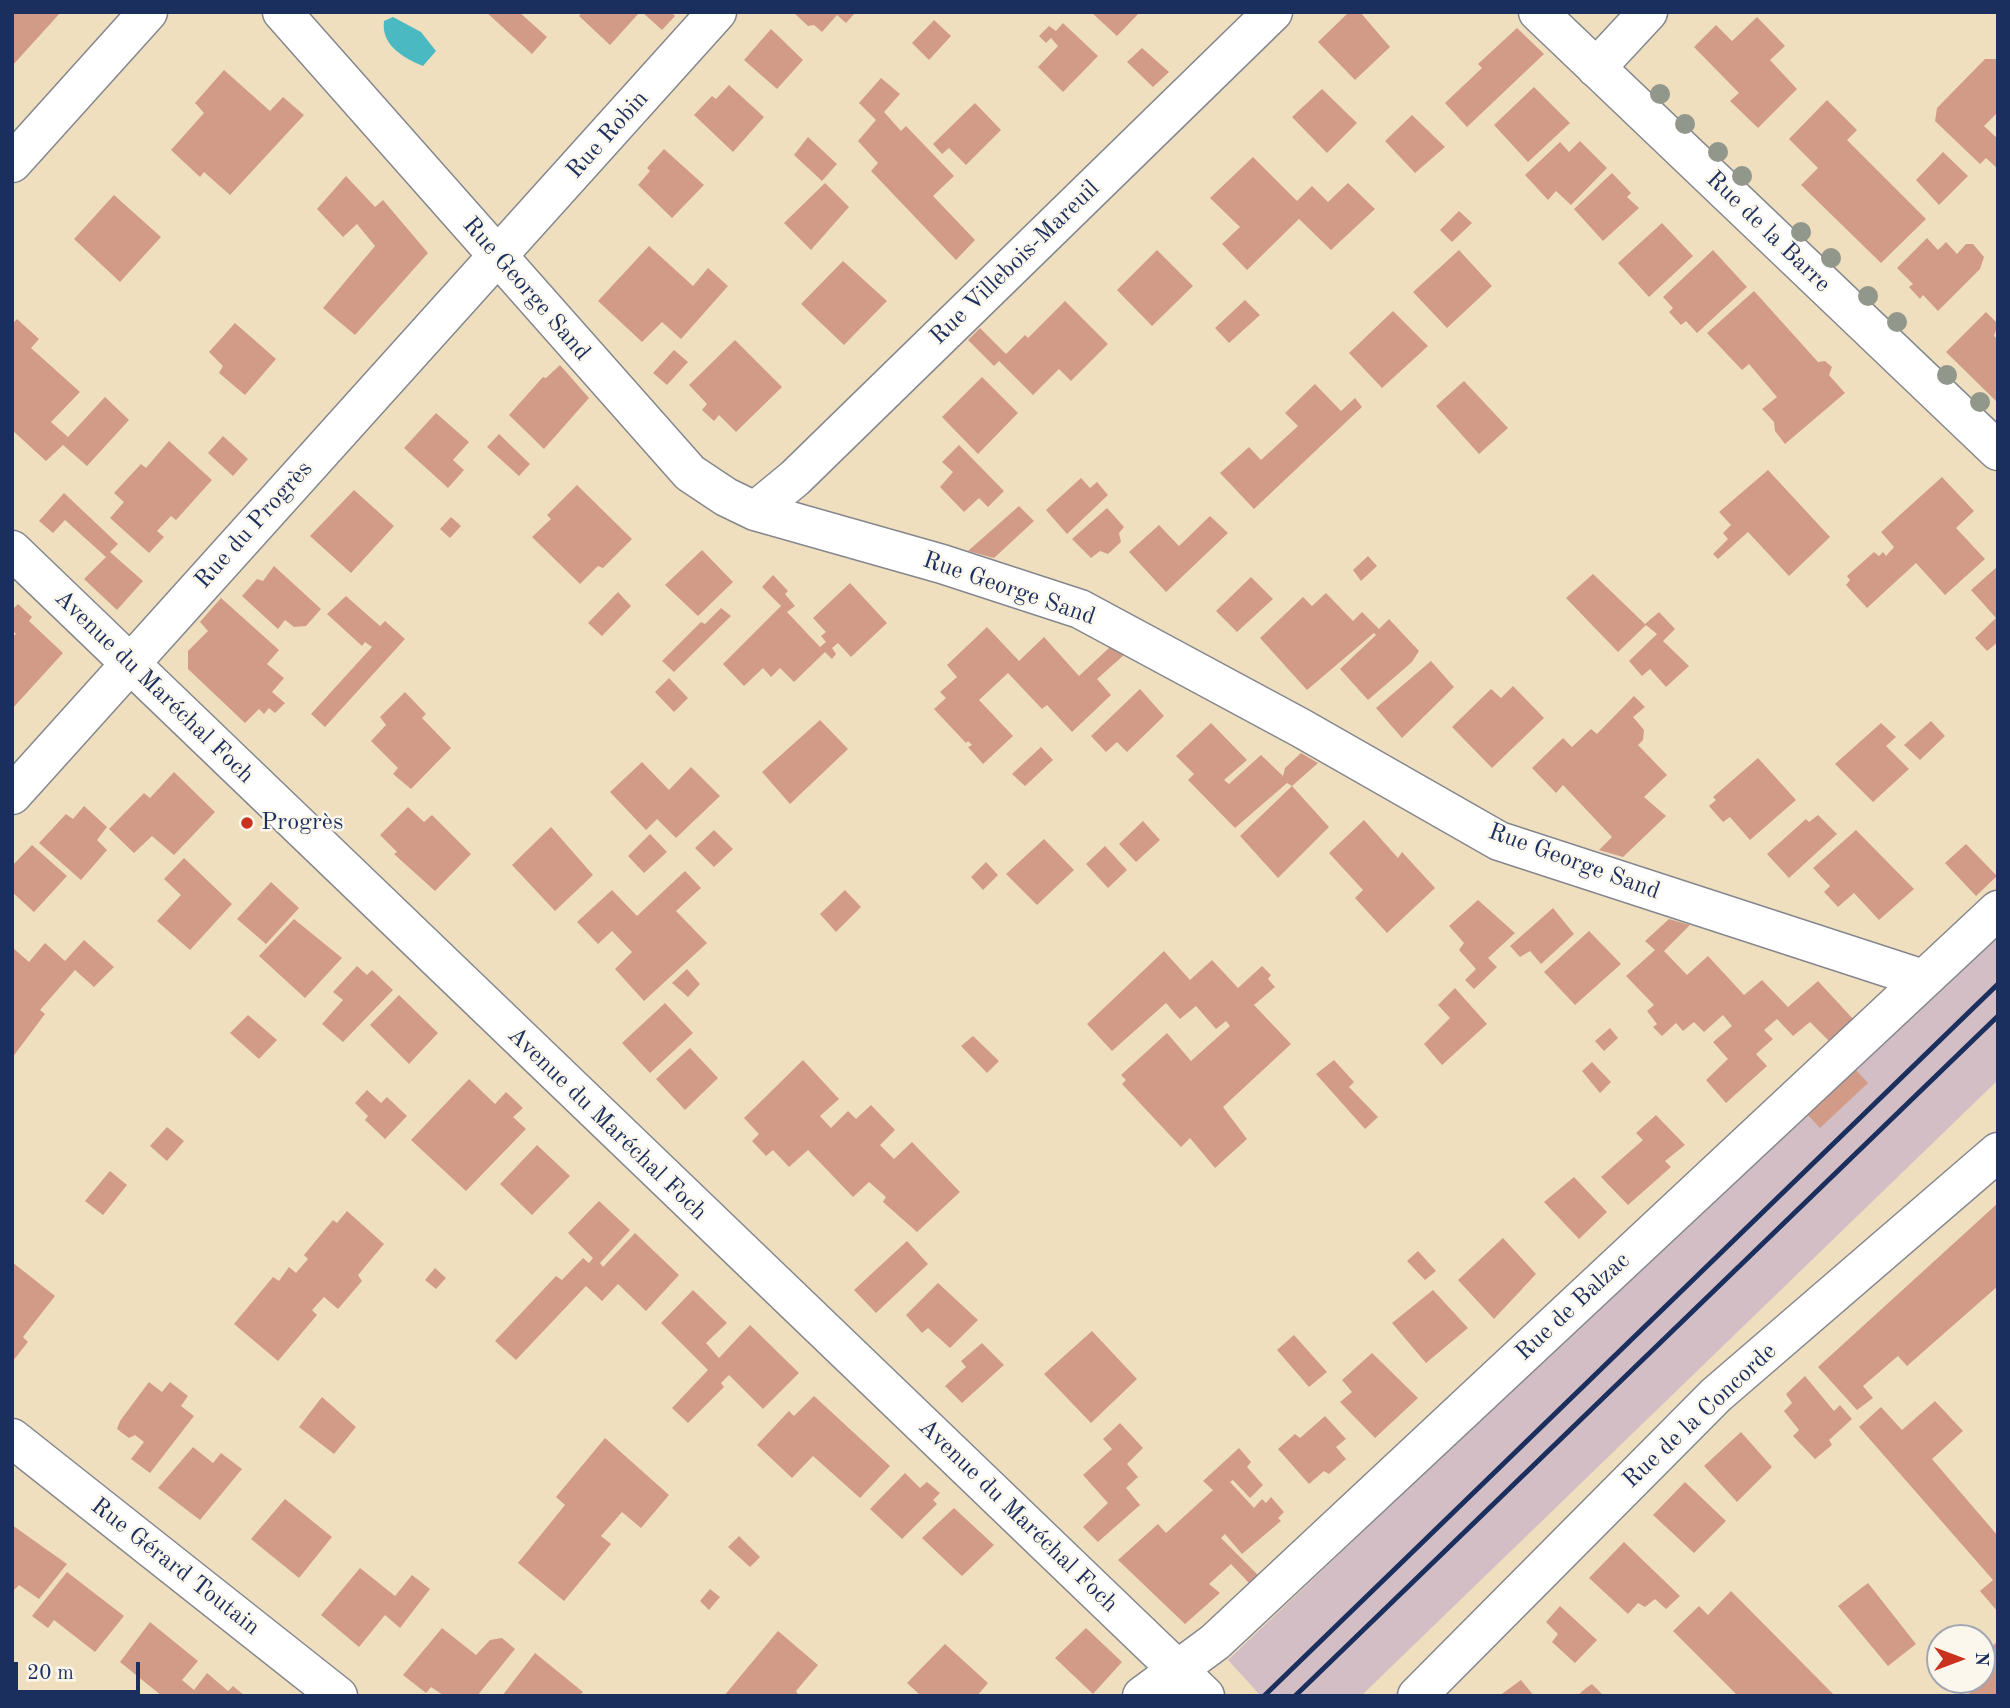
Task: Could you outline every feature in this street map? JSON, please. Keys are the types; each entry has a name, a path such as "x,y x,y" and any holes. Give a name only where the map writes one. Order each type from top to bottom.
{"street":[{"path":"12,163 148,12"},
{"name":"Rue George Sand","path":"282,12 690,473 726,497 755,511 943,564 1080,609 1301,728 1499,841 1923,979"},
{"name":"Rue Robin","path":"499,257 717,12"},
{"name":"Rue Villebois-Mareuil","path":"755,511 795,478 1273,12"},
{"name":"Rue de la Barre","path":"1538,12 1998,451"},
{"path":"1596,68 1648,12"},
{"name":"Rue du Progrès","path":"12,795 499,257"},
{"name":"Avenue du Maréchal Foch","path":"12,551 1205,1696"},
{"name":"Rue de Balzac","path":"1142,1696 1176,1668 1215,1642 1998,910"},
{"name":"Rue de la Concorde","path":"1417,1696 1716,1395 1998,1152"},
{"name":"Rue Gérard Toutain","path":"12,1438 338,1696"}],"shaded area":[{"path":"1998,927 1998,1080 1361,1696 1261,1696 1228,1660"}],"water":[{"path":"393,17 421,32 436,51 423,66 400,54 389,43 384,21"}],"building":[{"path":"12,12 61,12 12,66"},
{"path":"486,12 519,12 547,37 532,54"},
{"path":"582,12 640,12 610,45 579,16"},
{"path":"642,12 671,12 675,16 662,30"},
{"path":"793,12 856,12 846,23 837,15 822,32 814,25 808,26"},
{"path":"1091,12 1140,12 1117,36"},
{"path":"1349,12 1360,12 1390,47 1355,80 1318,42"},
{"path":"1757,17 1785,46 1770,60 1797,89 1758,128 1730,101 1739,93 1694,47 1716,25 1732,41"},
{"path":"934,20 951,36 929,60 912,43"},
{"path":"1063,23 1098,56 1063,92 1038,67 1058,46 1051,38 1046,43 1039,36 1049,26 1056,31"},
{"path":"1517,28 1544,54 1467,127 1445,103 1482,68 1478,64"},
{"path":"771,29 803,60 777,89 744,60"},
{"path":"1142,48 1169,72 1153,87 1127,62"},
{"path":"1985,59 1998,59 1998,112 1984,126 1998,139 1998,169 1986,158 1980,164 1935,121 1937,108"},
{"path":"224,70 270,111 283,97 304,115 230,195 204,172 200,177 171,150 204,113 195,103"},
{"path":"881,78 900,94 884,112 901,131 906,126 954,176 933,196 975,240 956,260 871,171 878,163 858,141 876,120 859,103"},
{"path":"729,85 764,117 733,152 694,115 712,96 716,99"},
{"path":"1534,87 1570,123 1528,162 1494,125"},
{"path":"1322,89 1357,123 1327,153 1292,117"},
{"path":"1827,100 1857,130 1847,140 1926,219 1881,263 1801,185 1818,168 1789,139"},
{"path":"975,103 1001,130 966,165 949,148 942,154 933,144"},
{"path":"1412,115 1445,147 1415,173 1385,141"},
{"path":"808,137 837,164 822,181 794,155"},
{"path":"1580,141 1607,168 1571,205 1556,191 1548,200 1525,175 1560,142 1569,152"},
{"path":"664,149 704,185 672,218 638,185 650,171 647,168"},
{"path":"1943,152 1968,176 1939,205 1916,180"},
{"path":"1253,157 1297,201 1312,186 1328,202 1348,183 1375,209 1331,250 1299,219 1247,270 1222,244 1240,227 1210,198"},
{"path":"1612,173 1631,193 1627,197 1639,208 1603,241 1574,209"},
{"path":"346,176 375,207 383,200 428,253 355,335 323,308 375,246 357,224 343,237 317,209"},
{"path":"825,183 849,207 811,250 784,223"},
{"path":"114,195 161,237 120,282 74,239"},
{"path":"1459,211 1472,223 1452,242 1440,230"},
{"path":"1662,223 1693,256 1649,297 1618,263"},
{"path":"1927,238 1938,250 1946,242 1957,254 1966,244 1973,244 1984,257 1980,269 1938,311 1923,295 1920,299 1909,287 1913,284 1897,268"},
{"path":"649,246 693,286 708,268 728,286 681,339 662,322 642,342 598,301"},
{"path":"1157,250 1193,286 1152,326 1117,290"},
{"path":"1459,250 1492,286 1447,328 1413,292"},
{"path":"1713,250 1747,287 1697,333 1686,321 1681,325 1669,312 1673,308 1663,297"},
{"path":"843,261 887,301 844,345 801,304"},
{"path":"1754,291 1818,362 1825,361 1832,367 1829,375 1845,393 1785,444 1775,431 1774,422 1762,409 1777,397 1749,364 1742,370 1707,333"},
{"path":"1245,300 1260,315 1229,343 1215,328"},
{"path":"1065,301 1108,344 1071,381 1059,369 1033,395 999,361 994,366 968,340 980,328 1006,354 1025,335 1028,338"},
{"path":"1393,311 1428,346 1382,388 1349,353"},
{"path":"1986,312 1998,324 1994,336 1998,340 1998,403 1946,352"},
{"path":"17,319 39,339 31,348 80,392 51,422 68,437 105,397 129,420 87,466 63,445 46,461 12,430 12,324"},
{"path":"235,323 276,359 245,395 219,373 223,366 209,352"},
{"path":"735,340 782,387 736,432 719,415 714,421 702,410 707,404 689,385"},
{"path":"674,350 688,362 667,385 653,373"},
{"path":"560,365 589,398 544,449 509,415 543,377 546,378"},
{"path":"982,377 1018,413 978,454 942,417"},
{"path":"1464,381 1508,428 1479,454 1436,406"},
{"path":"1315,384 1341,411 1355,398 1362,407 1254,509 1220,473 1249,447 1261,460 1298,426 1285,413"},
{"path":"436,413 469,442 453,460 464,470 448,488 404,448"},
{"path":"499,434 530,464 519,476 487,447"},
{"path":"223,436 248,459 233,476 208,453"},
{"path":"169,441 212,480 176,520 171,516 157,531 164,537 149,553 110,518 124,502 114,493 141,464 146,468"},
{"path":"959,445 1004,491 988,507 979,498 964,512 940,487 953,472 942,462"},
{"path":"1768,470 1830,537 1789,576 1748,532 1718,559 1713,554 1728,539 1723,533 1731,525 1719,512"},
{"path":"1942,477 1974,511 1956,528 1985,559 1945,595 1916,563 1867,608 1846,585 1850,580 1847,576 1874,552 1879,556 1883,552 1886,556 1894,547 1881,532"},
{"path":"1081,478 1090,488 1097,482 1108,495 1067,534 1046,510"},
{"path":"577,485 632,539 603,568 598,566 580,584 532,537 551,519 547,515"},
{"path":"354,490 394,526 351,573 310,536"},
{"path":"64,493 118,544 110,552 143,581 117,610 84,579 106,557 65,520 53,533 39,521"},
{"path":"1019,506 1034,521 994,558 968,551"},
{"path":"1107,508 1124,527 1119,533 1121,542 1108,554 1100,551 1091,558 1072,539"},
{"path":"1210,516 1228,533 1166,592 1129,552 1159,525 1179,546"},
{"path":"451,517 461,526 450,538 440,529"},
{"path":"702,550 733,582 698,616 665,585"},
{"path":"1368,556 1377,566 1361,581 1353,570"},
{"path":"274,566 321,609 306,626 294,627 285,620 278,629 242,596 257,579 263,581"},
{"path":"1998,566 1998,642 1987,651 1975,638 1996,618 1971,590"},
{"path":"1593,574 1645,624 1659,612 1675,629 1663,641 1689,666 1666,687 1650,669 1642,676 1629,661 1657,634 1646,625 1618,652 1566,598"},
{"path":"773,575 788,591 785,594 795,606 787,612 820,647 826,642 821,636 826,632 813,618 850,583 887,623 851,657 838,643 832,648 836,654 832,659 825,652 794,682 780,668 771,677 763,668 744,686 723,664 781,606 762,587"},
{"path":"1251,577 1273,599 1237,632 1216,611"},
{"path":"618,592 631,606 602,636 588,623"},
{"path":"1326,593 1353,621 1362,612 1379,629 1389,619 1419,651 1412,662 1368,700 1340,669 1376,635 1374,633 1307,690 1260,638 1303,597 1312,606"},
{"path":"346,596 380,626 385,621 405,639 325,727 311,714 372,647 365,642 362,646 327,614"},
{"path":"221,598 279,650 267,664 284,678 272,692 285,703 275,713 269,708 264,714 259,709 245,723 188,669 188,651 208,631 200,622"},
{"path":"18,604 32,617 29,621 63,653 12,709 12,637 16,634 12,630 12,610"},
{"path":"721,608 731,616 674,672 662,661 701,622 705,624"},
{"path":"987,627 1019,661 1044,637 1079,676 1110,647 1124,655 1097,679 1111,695 1072,732 1047,705 1042,709 1008,673 979,700 1013,736 983,764 968,747 972,745 968,741 966,743 934,709 946,698 940,692 957,677 947,665"},
{"path":"1431,661 1454,687 1402,738 1376,708"},
{"path":"669,678 688,698 674,712 655,692"},
{"path":"1513,686 1544,718 1492,768 1452,727 1491,689 1501,698"},
{"path":"1140,689 1164,716 1127,752 1117,742 1106,752 1091,736"},
{"path":"405,692 426,714 422,718 451,748 411,789 393,774 398,768 371,741 386,725 380,717"},
{"path":"1634,696 1645,707 1633,717 1644,730 1643,740 1638,745 1667,775 1644,797 1666,816 1623,857 1599,850 1612,837 1563,785 1556,793 1532,768 1563,738 1572,747 1591,729 1597,734"},
{"path":"820,720 848,749 790,804 762,772"},
{"path":"1931,721 1945,736 1920,760 1904,745"},
{"path":"1211,723 1247,760 1224,780 1229,784 1261,755 1283,776 1285,768 1301,753 1318,763 1292,786 1287,783 1235,828 1188,780 1194,774 1176,756"},
{"path":"1881,723 1896,737 1886,746 1909,769 1873,802 1835,764"},
{"path":"1041,747 1053,760 1025,786 1012,774"},
{"path":"1758,758 1796,800 1750,840 1730,817 1723,822 1709,806 1716,800 1713,797"},
{"path":"642,762 669,790 691,767 720,796 676,838 657,819 646,830 610,792"},
{"path":"174,772 215,812 174,855 152,836 134,853 109,829 144,793 150,798"},
{"path":"1292,786 1329,827 1278,878 1240,836"},
{"path":"84,806 107,827 97,840 107,850 81,880 39,843 66,814 73,819"},
{"path":"408,807 424,822 432,815 471,854 435,891 394,854 397,852 380,835"},
{"path":"1818,815 1837,834 1789,878 1767,854 1806,819 1809,822"},
{"path":"1364,820 1398,858 1402,852 1435,888 1387,933 1355,898 1363,890 1329,853"},
{"path":"1143,821 1160,840 1136,862 1119,844"},
{"path":"551,827 593,875 555,911 512,865"},
{"path":"714,830 733,849 714,867 695,848"},
{"path":"1856,830 1914,889 1879,920 1854,893 1838,907 1824,892 1830,886 1813,868"},
{"path":"650,834 667,852 644,873 628,856"},
{"path":"1044,839 1074,870 1037,905 1006,874"},
{"path":"1966,844 1997,876 1976,896 1945,863"},
{"path":"32,845 67,876 34,912 12,892 12,866"},
{"path":"1105,846 1127,870 1108,888 1086,864"},
{"path":"184,858 232,904 190,950 157,921 181,895 164,879"},
{"path":"986,862 998,875 983,890 971,877"},
{"path":"685,871 701,888 676,911 707,943 644,1001 615,969 632,952 612,931 598,944 577,922 612,890 637,916"},
{"path":"271,882 299,908 266,944 237,919"},
{"path":"845,890 861,907 836,932 820,914"},
{"path":"1478,900 1515,933 1488,958 1497,967 1474,989 1465,980 1476,969 1459,950 1464,943 1449,926"},
{"path":"1553,908 1574,934 1541,964 1530,951 1520,957 1510,946"},
{"path":"294,919 342,958 305,998 259,956"},
{"path":"1669,919 1690,925 1664,951 1687,975 1708,956 1744,995 1762,980 1788,1007 1818,981 1854,1020 1830,1042 1810,1022 1793,1036 1777,1019 1764,1030 1773,1039 1756,1054 1767,1066 1726,1103 1706,1080 1728,1059 1713,1042 1732,1026 1723,1015 1704,1032 1694,1022 1683,1031 1676,1023 1662,1036 1653,1027 1657,1024 1647,1011 1654,1005 1626,976 1655,950 1645,941"},
{"path":"1589,931 1621,964 1575,1005 1544,972"},
{"path":"84,940 114,967 94,987 75,970 40,1010 45,1014 12,1058 12,947 29,962 45,943 65,961"},
{"path":"1164,951 1190,980 1212,960 1238,988 1262,966 1271,975 1268,979 1275,987 1254,1005 1291,1044 1223,1107 1247,1139 1215,1168 1190,1138 1181,1147 1122,1084 1126,1080 1121,1075 1167,1033 1191,1061 1230,1026 1226,1021 1216,1029 1196,1006 1180,1019 1166,1003 1112,1051 1087,1024"},
{"path":"357,966 367,975 372,970 393,990 343,1042 322,1024 343,1000 333,992"},
{"path":"687,969 700,984 688,997 672,983"},
{"path":"1455,988 1487,1024 1442,1065 1424,1044 1450,1018 1438,1005"},
{"path":"399,995 438,1033 409,1064 370,1025"},
{"path":"665,1003 693,1033 650,1073 622,1043"},
{"path":"248,1015 277,1040 259,1059 230,1033"},
{"path":"1610,1028 1618,1038 1604,1051 1595,1041"},
{"path":"973,1036 999,1061 987,1073 961,1046"},
{"path":"690,1048 718,1078 685,1110 656,1079"},
{"path":"803,1060 839,1099 820,1116 831,1128 848,1111 856,1119 871,1105 895,1130 880,1145 894,1159 912,1142 960,1192 917,1232 883,1202 886,1197 869,1182 853,1197 808,1150 789,1167 773,1150 766,1156 752,1141 759,1134 744,1118"},
{"path":"1334,1060 1354,1082 1349,1087 1378,1117 1365,1129 1316,1074"},
{"path":"1592,1062 1611,1082 1600,1093 1582,1071"},
{"path":"1854,1068 1868,1083 1820,1128 1806,1113"},
{"path":"469,1079 495,1104 506,1092 523,1108 513,1117 526,1129 466,1191 411,1140"},
{"path":"367,1090 381,1103 387,1097 407,1116 385,1139 365,1120 368,1116 355,1103"},
{"path":"1656,1115 1685,1145 1665,1161 1671,1167 1628,1205 1601,1177 1643,1140 1636,1133"},
{"path":"167,1127 184,1141 167,1161 150,1146"},
{"path":"537,1145 570,1176 532,1215 500,1184"},
{"path":"110,1171 127,1185 103,1215 85,1201"},
{"path":"1574,1177 1607,1212 1579,1239 1544,1202"},
{"path":"599,1201 630,1230 600,1263 603,1267 635,1233 679,1275 646,1311 618,1284 602,1301 586,1286 516,1360 495,1341 556,1276 562,1280 583,1258 589,1263 593,1258 568,1233"},
{"path":"1998,1203 1998,1286 1907,1366 1898,1356 1863,1386 1873,1398 1857,1410 1818,1367"},
{"path":"347,1211 384,1244 358,1275 362,1281 338,1309 324,1297 312,1310 317,1315 278,1361 234,1324 273,1277 279,1281 289,1267 296,1273 308,1259 304,1255 333,1220 337,1223"},
{"path":"1503,1238 1536,1274 1494,1319 1458,1280"},
{"path":"907,1241 928,1264 876,1313 854,1290"},
{"path":"1418,1251 1436,1271 1425,1280 1407,1261"},
{"path":"12,1262 55,1296 23,1337 28,1342 12,1362"},
{"path":"435,1268 446,1278 436,1289 425,1280"},
{"path":"938,1283 978,1320 950,1348 928,1328 922,1333 906,1315"},
{"path":"693,1290 727,1323 706,1343 719,1358 750,1325 799,1373 763,1409 729,1375 721,1383 724,1387 688,1423 672,1408 708,1370 661,1323"},
{"path":"1433,1290 1468,1328 1426,1363 1392,1323"},
{"path":"1092,1331 1137,1379 1091,1423 1044,1374"},
{"path":"1294,1335 1327,1372 1309,1387 1277,1350"},
{"path":"982,1343 1004,1365 962,1403 945,1386 966,1367 961,1361"},
{"path":"1372,1353 1418,1398 1375,1438 1340,1402 1352,1392 1342,1380"},
{"path":"1805,1376 1834,1411 1840,1405 1852,1419 1829,1440 1832,1445 1815,1459 1793,1436 1799,1430 1784,1411 1792,1403 1786,1394"},
{"path":"149,1382 162,1392 170,1382 188,1396 181,1406 194,1416 150,1473 131,1459 144,1442 135,1435 129,1438 117,1429"},
{"path":"814,1396 890,1466 860,1498 813,1456 792,1478 757,1445 789,1411 794,1416"},
{"path":"322,1397 356,1427 334,1454 299,1427"},
{"path":"1935,1401 1963,1431 1932,1459 1998,1536 1998,1612 1980,1591 1993,1580 1859,1427 1881,1407 1902,1430"},
{"path":"1325,1416 1346,1439 1336,1447 1346,1459 1329,1474 1324,1471 1309,1484 1278,1449 1295,1434 1300,1438"},
{"path":"1120,1423 1143,1448 1127,1464 1138,1477 1126,1488 1140,1505 1098,1542 1083,1527 1108,1503 1083,1475 1112,1449 1103,1439"},
{"path":"1741,1432 1772,1467 1737,1502 1704,1466"},
{"path":"605,1438 669,1495 641,1528 622,1512 601,1536 611,1544 564,1601 518,1563 565,1505 556,1497"},
{"path":"193,1447 213,1463 221,1453 242,1469 200,1520 158,1488"},
{"path":"1239,1448 1251,1462 1247,1467 1263,1485 1250,1498 1233,1480 1230,1482 1254,1508 1262,1499 1266,1503 1271,1497 1284,1512 1278,1518 1281,1521 1242,1554 1225,1534 1221,1538 1258,1575 1249,1583 1231,1564 1209,1584 1220,1593 1185,1624 1118,1560 1158,1524 1166,1533 1213,1490 1203,1481"},
{"path":"905,1473 920,1488 927,1482 940,1493 933,1500 937,1504 902,1539 870,1509"},
{"path":"1685,1482 1726,1521 1694,1553 1653,1515"},
{"path":"285,1499 332,1537 299,1578 251,1539"},
{"path":"954,1508 994,1545 962,1576 922,1538"},
{"path":"12,1525 67,1564 39,1599 19,1585 12,1592"},
{"path":"739,1536 760,1557 750,1567 728,1547"},
{"path":"1624,1542 1680,1596 1666,1609 1655,1599 1645,1607 1638,1603 1628,1614 1589,1578"},
{"path":"360,1568 395,1596 412,1575 430,1589 400,1628 385,1615 359,1647 321,1615"},
{"path":"67,1572 124,1616 95,1652 54,1620 48,1628 32,1616"},
{"path":"1868,1583 1916,1644 1888,1666 1838,1606"},
{"path":"710,1589 720,1597 709,1610 700,1601"},
{"path":"1731,1591 1835,1696 1738,1696 1673,1631 1699,1606 1708,1615"},
{"path":"1560,1606 1597,1640 1575,1663 1552,1642 1558,1634 1546,1622"},
{"path":"150,1622 198,1661 182,1680 194,1690 207,1673 228,1691 233,1686 245,1696 162,1696 120,1662"},
{"path":"442,1628 476,1655 490,1640 502,1638 515,1649 477,1696 443,1695 431,1687 426,1693 403,1675"},
{"path":"1086,1628 1122,1662 1093,1694 1055,1658"},
{"path":"778,1631 818,1665 796,1691 799,1696 724,1696"},
{"path":"1998,1641 1998,1696 1966,1696 1996,1694"},
{"path":"945,1644 988,1683 977,1696 921,1696 907,1683"},
{"path":"535,1653 583,1692 579,1696 502,1696"},
{"path":"1521,1680 1534,1696 1499,1696"},
{"path":"1592,1684 1604,1696 1577,1696 1586,1688"}],"railway":[{"path":"1264,1696 1998,984"},
{"path":"1295,1696 1998,1016"}],"place":[{"name":"Progrès","path":"247,823"}]}
